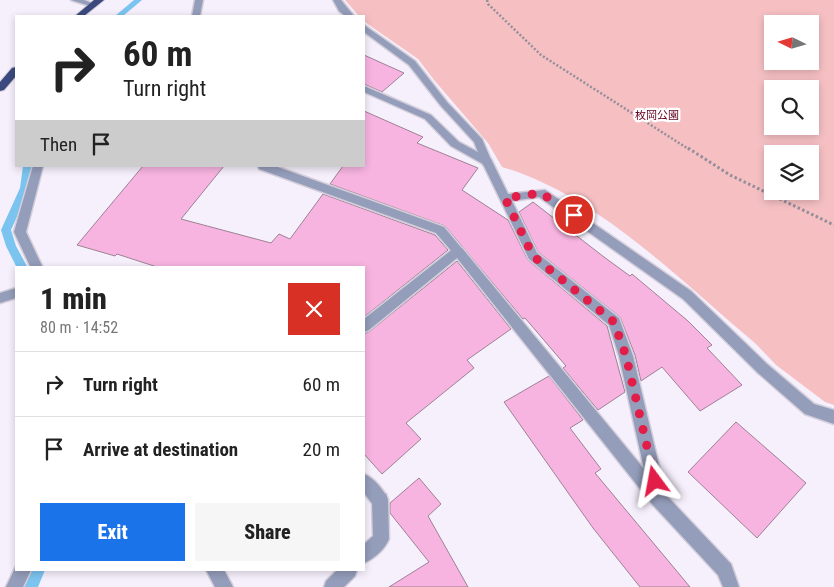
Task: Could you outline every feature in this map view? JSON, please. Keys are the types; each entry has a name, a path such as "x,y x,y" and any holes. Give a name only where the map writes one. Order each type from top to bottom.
{"highway":[{"path":"80,15 97,3"},
{"path":"0,88 15,71"}],"street":[{"path":"75,0 97,3"},
{"path":"196,15 199,0"},
{"path":"337,0 342,9 349,15"},
{"path":"365,30 412,63 444,104 478,141 533,256 614,322 626,356 659,499"},
{"path":"365,89 428,117 455,144 487,162"},
{"path":"36,266 20,232 38,167"},
{"path":"266,167 440,230 659,499 725,570 732,587"},
{"path":"505,198 541,193 687,295 762,368 810,408 834,417"},
{"path":"365,325 458,251"},
{"path":"0,298 15,293"},
{"path":"365,483 380,500 381,539 365,554"},
{"path":"14,587 22,571"},
{"path":"215,571 225,587"},
{"path":"332,587 348,571"}],"path":[{"path":"487,0 488,4 540,55 730,174 834,225"}],"green space":[{"name":"枚岡公園","path":"345,0 834,0 834,405 825,402 776,365 756,344 668,268 604,219 571,198 537,180 502,167 488,143 418,59 365,22 365,15 358,15"}],"building":[{"path":"365,55 404,73 382,92 365,84"},
{"path":"365,111 423,137 417,143 478,168 462,190 508,220 528,260 607,326 625,392 598,410 563,368 566,366 525,318 523,319 445,226 330,184 342,167 365,167"},
{"path":"142,167 223,167 181,219 271,243 279,234 290,239 323,194 435,235 448,250 365,316 365,266 154,266 117,254 115,256 77,245"},
{"path":"533,202 630,276 632,274 688,321 712,345 707,348 742,385 700,411 662,367 641,381 635,355 620,317 538,252 519,212"},
{"path":"457,261 511,329 467,360 474,368 406,423 421,439 382,474 365,455 365,334"},
{"path":"549,376 583,420 570,428 601,469 595,473 690,587 640,587 593,528 504,402"},
{"path":"736,422 806,483 757,538 688,472"},
{"path":"419,478 441,504 428,516 468,587 389,587 429,562 390,513 390,503"}],"waterway":[{"path":"120,15 138,0"},
{"path":"22,266 11,246 6,230 25,188 28,167"},
{"path":"30,587 37,571"}],"route":[{"path":"574,215 541,193 505,198 533,256 614,322 626,356 655,481"}]}
